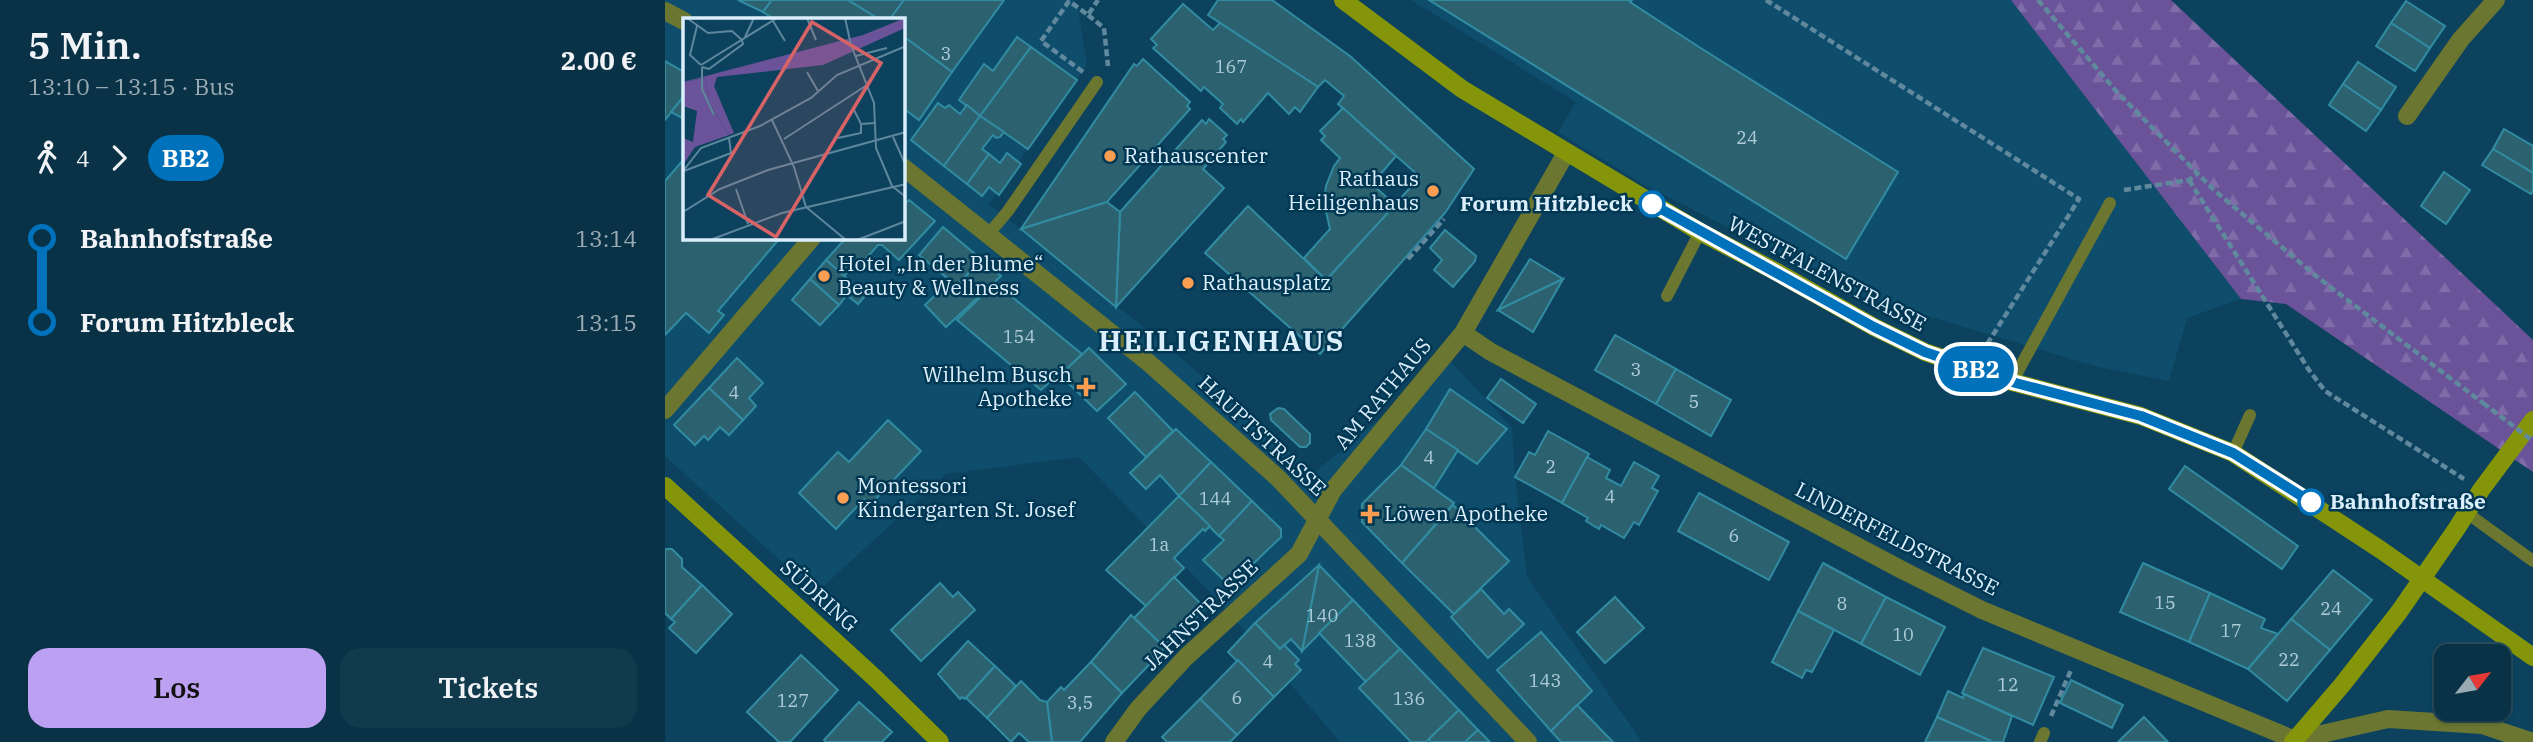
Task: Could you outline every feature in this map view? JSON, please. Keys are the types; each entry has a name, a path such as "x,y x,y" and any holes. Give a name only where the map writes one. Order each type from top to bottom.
{"street":[{"name":"WESTFALENSTRASSE","path":"1343,0 1462,89 1700,232 1874,327 1925,352 2012,382 2141,416 2233,453 2422,578 2533,657"},
{"path":"2407,117 2461,39 2496,0"},
{"path":"665,11 683,20"},
{"name":"AM RATHAUS","path":"1318,520 1333,491 1463,333 1566,153"},
{"name":"HAUPTSTRASSE","path":"905,169 1149,363 1278,478 1528,742"},
{"path":"665,410 810,240"},
{"name":"AM RATHAUS","path":"1463,333 1491,352"},
{"name":"LINDERFELDSTRASSE","path":"1491,352 1982,610 2294,741"},
{"path":"2294,741 2350,675 2533,420"},
{"name":"SÜDRING","path":"665,486 876,679 940,742"},
{"name":"JAHNSTRASSE","path":"1114,742 1138,709 1186,657 1299,554 1318,520"},
{"path":"2294,741 2388,719 2481,725 2533,741"}],"lane":[{"path":"987,236 1008,211 1097,82"},
{"path":"2012,382 2113,197"},
{"path":"1667,296 1700,232"},
{"path":"2233,453 2250,415"},
{"path":"2467,513 2533,561"}],"path":[{"path":"1088,15 1098,0"},
{"path":"1766,0 2079,199"},
{"path":"2038,0 2116,91 2197,174 2316,276 2533,442"},
{"path":"1069,1 1088,15 1104,28 1109,65 1097,82 1041,41 1069,1"},
{"path":"2113,197 2189,180 2197,174"},
{"path":"2189,180 2325,391 2481,490"},
{"path":"1972,368 2079,199 2091,196"},
{"path":"1408,259 1444,219"},
{"path":"2042,737 2080,650"}],"shaded area":[{"path":"665,0 1073,0 1077,3 1087,65 989,204 1167,346 1312,471 1316,471 1450,361 1512,427 1527,577 1642,742 1340,742 1227,610 1079,457 946,474 816,593 665,456"},
{"path":"1411,0 2011,0 2241,299 2187,318 2169,381 2095,366 1864,297 1641,183 1558,132 1576,102"}],"green space":[{"path":"2011,0 2171,0 2533,340 2533,472 2286,304 2241,299"}],"building":[{"path":"738,0 772,0 763,12"},
{"path":"772,0 848,0 877,18 772,18 763,12"},
{"path":"848,0 904,0 891,18 877,18"},
{"path":"904,0 1004,0 952,72 905,37 905,18 891,18"},
{"name":"Rathaus Heiligenhaus","path":"1218,0 1272,0 1350,56 1474,169 1445,213 1320,354 1205,253 1248,206 1326,280 1420,177 1338,104 1344,96 1325,80 1318,87 1208,15"},
{"name":"Forum Hitzbleck","path":"1429,0 1632,0 1630,2 1699,47 1898,172 1846,259"},
{"path":"2406,1 2445,26 2430,48 2391,23"},
{"name":"Rathauscenter","path":"1183,4 1213,30 1220,23 1318,87 1300,112 1295,107 1289,114 1268,93 1243,122 1241,119 1237,124 1220,108 1223,104 1204,87 1201,91 1153,48 1157,45 1151,39"},
{"path":"2391,23 2430,48 2415,71 2376,46"},
{"path":"905,37 952,72 919,120 905,110"},
{"path":"1017,37 1031,47 980,116 959,100 984,64 993,71"},
{"path":"1031,47 1077,80 1028,149 980,116"},
{"name":"Rathauscenter","path":"1143,59 1190,102 1187,106 1190,109 1107,202 1021,229 1134,64 1137,66"},
{"path":"665,61 683,71 683,97 665,120"},
{"path":"2358,62 2396,87 2381,110 2343,84"},
{"path":"2343,84 2381,110 2366,131 2329,105"},
{"path":"683,97 683,118 671,112"},
{"path":"938,103 945,108 949,105 960,114 967,105 980,116 944,166 911,140"},
{"path":"1343,108 1396,156 1372,184 1395,205 1326,280 1304,258 1330,229 1324,203 1326,186 1340,158 1321,140 1325,136 1320,131"},
{"path":"980,116 1004,132 1000,137 993,135 982,149 989,154 967,184 944,166"},
{"name":"Rathauscenter","path":"1209,119 1227,135 1223,139 1226,142 1203,169 1224,188 1116,307 1120,212 1202,120 1206,124"},
{"path":"2504,129 2533,146 2533,173 2493,149"},
{"path":"2493,149 2533,173 2531,194 2482,165"},
{"path":"1007,153 1021,164 999,195 989,187 982,196 967,184 989,154 1000,163"},
{"path":"683,160 683,240 778,240 718,311 724,315 709,333 686,313 665,335 665,181"},
{"path":"2444,172 2470,190 2446,224 2421,206"},
{"path":"909,200 935,221 899,260 882,245 878,245 864,261 860,258 844,276 826,260 844,240 905,240 905,203"},
{"name":"Rathauscenter","path":"1107,202 1120,212 1116,307 1021,229"},
{"path":"943,227 981,259 957,286 919,255"},
{"path":"1445,230 1476,256 1475,261 1453,287 1434,270 1442,260 1430,248"},
{"path":"981,259 1001,276 946,327 925,305 950,281 957,286"},
{"path":"1530,259 1563,279 1498,310"},
{"path":"826,260 866,295 858,304 847,295 839,305 810,279"},
{"path":"810,279 839,305 820,325 792,300"},
{"path":"1563,279 1533,332 1498,310"},
{"path":"995,283 1082,354 1054,382 1052,380 1041,390 957,320"},
{"path":"1615,335 1676,369 1656,404 1595,370"},
{"path":"1089,348 1126,384 1097,411 1060,375"},
{"path":"737,358 763,383 749,398 756,406 743,420 709,388"},
{"path":"1676,369 1731,400 1711,436 1656,404"},
{"path":"1501,379 1536,404 1523,423 1487,398"},
{"path":"709,388 743,420 729,435 720,427 708,440 704,436 695,445 674,425"},
{"path":"1450,389 1507,429 1477,464 1426,429"},
{"path":"1135,392 1173,431 1146,457 1108,418"},
{"path":"1278,408 1284,409 1310,434 1310,443 1306,447 1300,447 1271,420 1270,414"},
{"path":"888,420 921,451 871,504 864,499 836,529 799,493 838,452 849,462"},
{"path":"1176,429 1211,462 1179,496 1160,475 1146,489 1130,473"},
{"path":"1426,429 1458,450 1434,488 1401,465"},
{"path":"1548,431 1589,454 1562,503 1515,477 1529,452 1535,455"},
{"path":"1587,457 1610,470 1606,478 1621,486 1634,462 1659,476 1652,488 1658,491 1639,525 1634,522 1624,538 1601,525 1599,529 1586,521 1588,518 1562,503"},
{"path":"1211,462 1252,501 1219,536 1179,496"},
{"path":"1401,465 1454,503 1402,563 1362,522 1362,504"},
{"path":"2185,466 2298,546 2282,569 2169,489"},
{"path":"1699,493 1789,542 1769,580 1678,531"},
{"path":"1179,496 1210,526 1205,531 1203,529 1174,558 1184,568 1146,606 1106,570"},
{"path":"1252,501 1281,529 1281,537 1230,586 1203,560 1224,540 1219,536"},
{"path":"1453,505 1509,561 1454,614 1402,563"},
{"path":"665,549 672,549 682,559 682,567 702,585 671,619 665,613"},
{"path":"1823,563 1886,597 1861,644 1798,611"},
{"path":"2143,563 2210,593 2189,642 2120,612"},
{"path":"1319,565 1353,600 1302,651"},
{"path":"1319,565 1302,651 1291,639 1280,649 1255,623"},
{"path":"2333,570 2372,600 2330,650 2291,619"},
{"path":"1174,577 1205,608 1165,648 1134,618"},
{"path":"940,583 953,597 958,592 975,610 921,661 891,630"},
{"path":"702,585 732,614 696,653 669,628 675,622 671,619"},
{"path":"1481,589 1504,614 1509,609 1524,624 1488,658 1451,617"},
{"path":"2210,593 2265,619 2261,628 2278,634 2248,669 2189,642"},
{"path":"1615,597 1644,628 1605,663 1577,632"},
{"path":"1886,597 1945,627 1920,675 1861,644"},
{"path":"1353,600 1400,649 1366,682 1319,633"},
{"path":"1798,611 1834,630 1812,672 1806,670 1802,678 1772,662"},
{"path":"1131,615 1165,648 1122,693 1091,662"},
{"path":"2291,619 2330,650 2287,701 2248,669"},
{"path":"1255,623 1280,649 1284,645 1299,660 1295,664 1301,670 1274,697 1228,652"},
{"path":"1541,632 1592,691 1551,731 1497,670"},
{"path":"968,641 995,666 965,699 960,699 938,674"},
{"path":"1983,648 2054,677 2033,725 1962,693"},
{"path":"1400,649 1459,710 1426,742 1411,742 1359,688"},
{"path":"801,655 838,690 790,742 779,742 747,712"},
{"path":"1238,660 1274,697 1237,735 1200,699"},
{"path":"1091,662 1122,693 1080,742 1052,742 1047,702 1061,687 1064,690"},
{"path":"995,666 1016,686 987,718 966,698"},
{"path":"2071,680 2123,705 2112,728 2060,703"},
{"path":"1021,681 1040,700 1047,702 1052,742 1029,742 1019,733 1011,742 987,718"},
{"path":"1948,691 1963,698 1964,694 2012,716 2003,742 1993,742 1937,717"},
{"path":"1200,699 1237,735 1230,742 1167,742 1162,737"},
{"path":"859,702 892,732 882,742 826,742 824,740"},
{"path":"1577,705 1613,742 1561,742 1551,731"},
{"path":"1459,710 1478,730 1465,742 1431,742 1429,739"},
{"path":"1937,717 1993,742 1925,742"},
{"path":"2144,717 2168,742 2118,742"},
{"path":"1478,730 1490,742 1465,742"}],"bus line":[{"name":"BB2","path":"1652,204 1874,327 1925,352 2012,382 2141,416 2233,453 2311,502"}],"place":[{"name":"Rathauscenter","path":"1110,156"},
{"name":"Rathaus Heiligenhaus","path":"1433,191"},
{"name":"Forum Hitzbleck","path":"1652,204"},
{"name":"Hotel „In der Blume“ Beauty & Wellness","path":"824,276"},
{"name":"Rathausplatz","path":"1188,283"},
{"name":"Wilhelm Busch Apotheke","path":"1086,387"},
{"name":"Montessori Kindergarten St. Josef","path":"843,498"},
{"name":"Bahnhofstraße","path":"2311,502"},
{"name":"Löwen Apotheke","path":"1370,514"}],"district":[{"name":"HEILIGENHAUS","path":"1222,341"}]}
